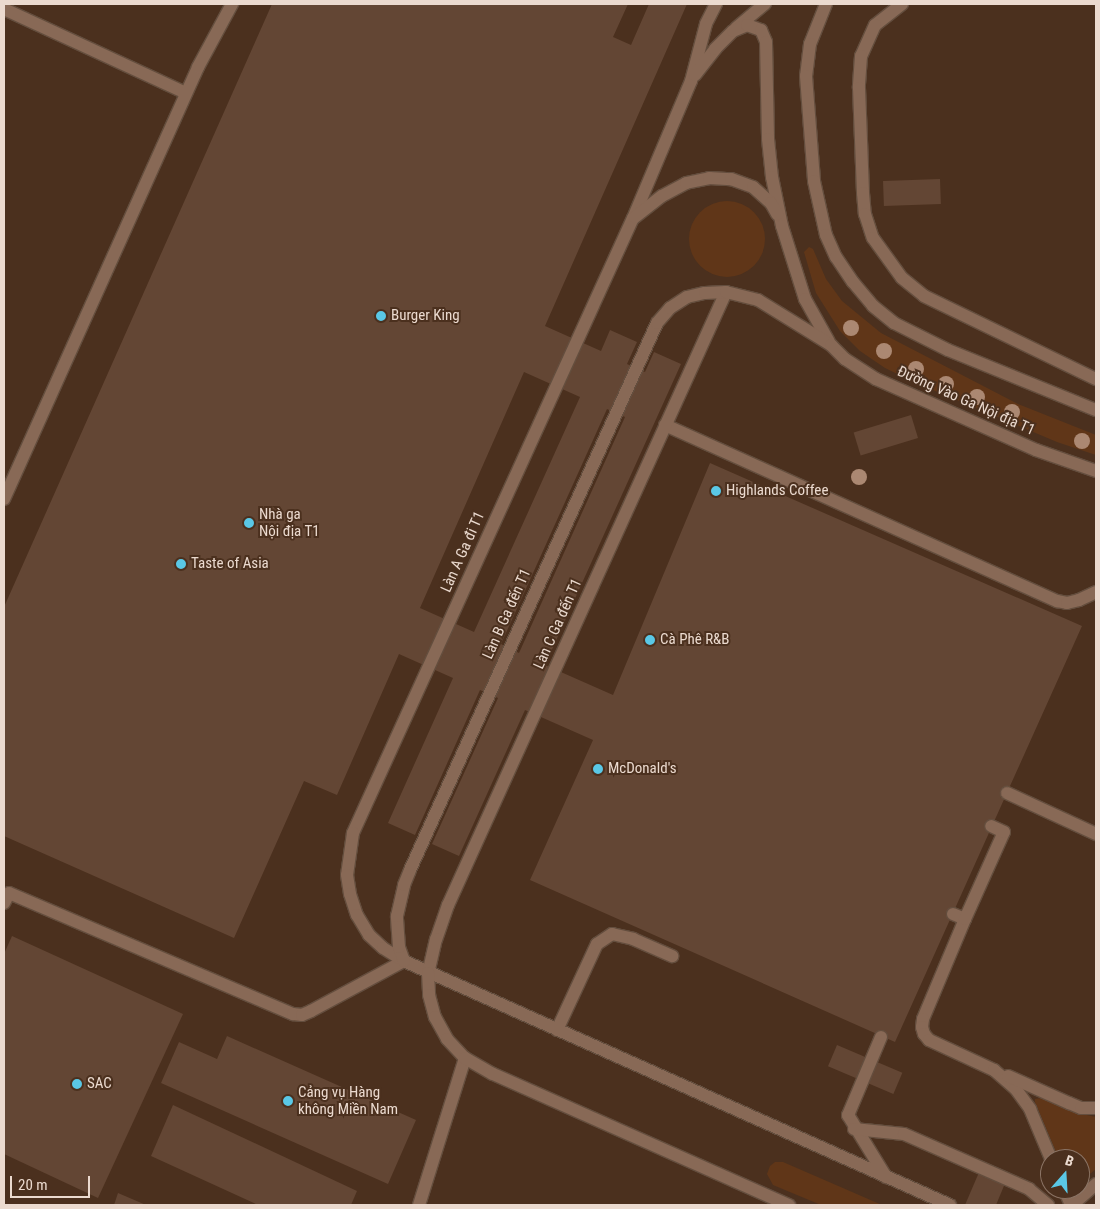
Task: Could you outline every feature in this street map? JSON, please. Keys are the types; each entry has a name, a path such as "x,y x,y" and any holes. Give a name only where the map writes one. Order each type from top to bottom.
{"street":[{"path":"4,499 186,94 232,4"},
{"path":"691,81 706,24 716,4"},
{"path":"724,39 765,4"},
{"path":"826,4 810,44 806,76 814,181 826,235 836,257 873,306 894,322 919,337 1096,410"},
{"path":"885,4 860,56 859,71 863,193 865,214 873,238 886,259 902,278 924,296 1096,379"},
{"path":"875,25 902,4"},
{"path":"4,9 186,94"},
{"path":"691,81 724,39 733,31 747,25 761,30 766,42 768,139 772,177 782,226 805,299 830,345"},
{"name":"Làn A Ga đi T1","path":"691,81 633,218 353,833 347,875 354,904 369,935 383,948 404,961 950,1205"},
{"path":"633,218 662,196 686,183 698,179 720,178 731,179 753,187 771,203 782,226"},
{"path":"726,292 739,294 772,308 830,345"},
{"name":"Làn B Ga đến T1","path":"404,961 399,947 397,916 404,885 657,323 670,308 687,297 705,293 726,292"},
{"name":"Làn C Ga đến T1","path":"726,292 448,906 436,939 428,973 435,1017 447,1039 465,1058 487,1071 789,1205"},
{"name":"Đường Vào Ga Nội địa T1","path":"830,345 845,359 876,380 1036,450 1096,471"},
{"path":"665,425 1057,601 1068,603 1095,595"},
{"path":"1007,793 1096,834"},
{"path":"992,826 1004,832 965,919 922,1027 924,1034 930,1040 1069,1104 1081,1108 1096,1108"},
{"path":"4,903 9,893 293,1014 311,1011 404,961"},
{"path":"953,914 965,919"},
{"path":"557,1030 597,944 612,934 633,939 672,956"},
{"path":"881,1037 848,1115 854,1129 886,1177"},
{"path":"420,1205 465,1058"},
{"path":"994,1070 1023,1097 1046,1149"},
{"path":"854,1129 904,1134 1029,1189 1048,1205"},
{"path":"1072,1205 1096,1184"}],"shaded area":[{"path":"735,201 748,207 759,218 765,231 763,254 748,271 735,277 719,277 706,271 691,254 689,231 695,218 712,203"},
{"path":"809,247 813,249 826,279 842,301 881,333 1018,404 1096,435 1096,455 1057,442 914,382 885,368 860,351 840,331 816,293 804,252"},
{"path":"1041,1098 1077,1113 1096,1117 1096,1169 1090,1174 1090,1149 1055,1149 1035,1099"},
{"path":"775,1162 783,1162 882,1205 821,1205 773,1185 767,1174 770,1166"}],"building":[{"path":"272,4 628,4 613,37 631,45 649,4 687,4 545,326 601,351 610,330 637,342 627,364 645,372 654,352 681,364 545,665 613,695 710,463 1082,626 895,1042 530,880 593,740 525,710 459,856 432,844 498,698 480,690 415,835 388,823 453,678 399,654 337,795 304,781 234,938 4,836 4,607","holes":["524,372 580,397 474,632 420,608","607,409 625,417 519,653 501,644"]},
{"path":"940,179 941,204 884,206 883,181"},
{"path":"911,415 918,438 861,455 854,433"},
{"name":"SAC","path":"12,936 183,1014 98,1198 4,1154 4,954"},
{"name":"Cảng vụ Hàng không Miền Nam","path":"227,1036 416,1120 388,1184 161,1083 179,1042 217,1059"},
{"path":"837,1045 902,1073 893,1094 828,1066"},
{"path":"173,1105 357,1191 351,1205 258,1205 151,1156"},
{"path":"980,1170 1006,1181 996,1205 965,1205"},
{"path":"118,1193 146,1205 114,1205"}],"place":[{"name":"Burger King","path":"381,316"},
{"name":"Highlands Coffee","path":"716,491"},
{"name":"Nhà ga Nội địa T1","path":"249,523"},
{"name":"Taste of Asia","path":"181,564"},
{"name":"Cà Phê R&B","path":"650,640"},
{"name":"McDonald's","path":"598,769"},
{"name":"SAC","path":"77,1084"},
{"name":"Cảng vụ Hàng không Miền Nam","path":"288,1101"}]}
